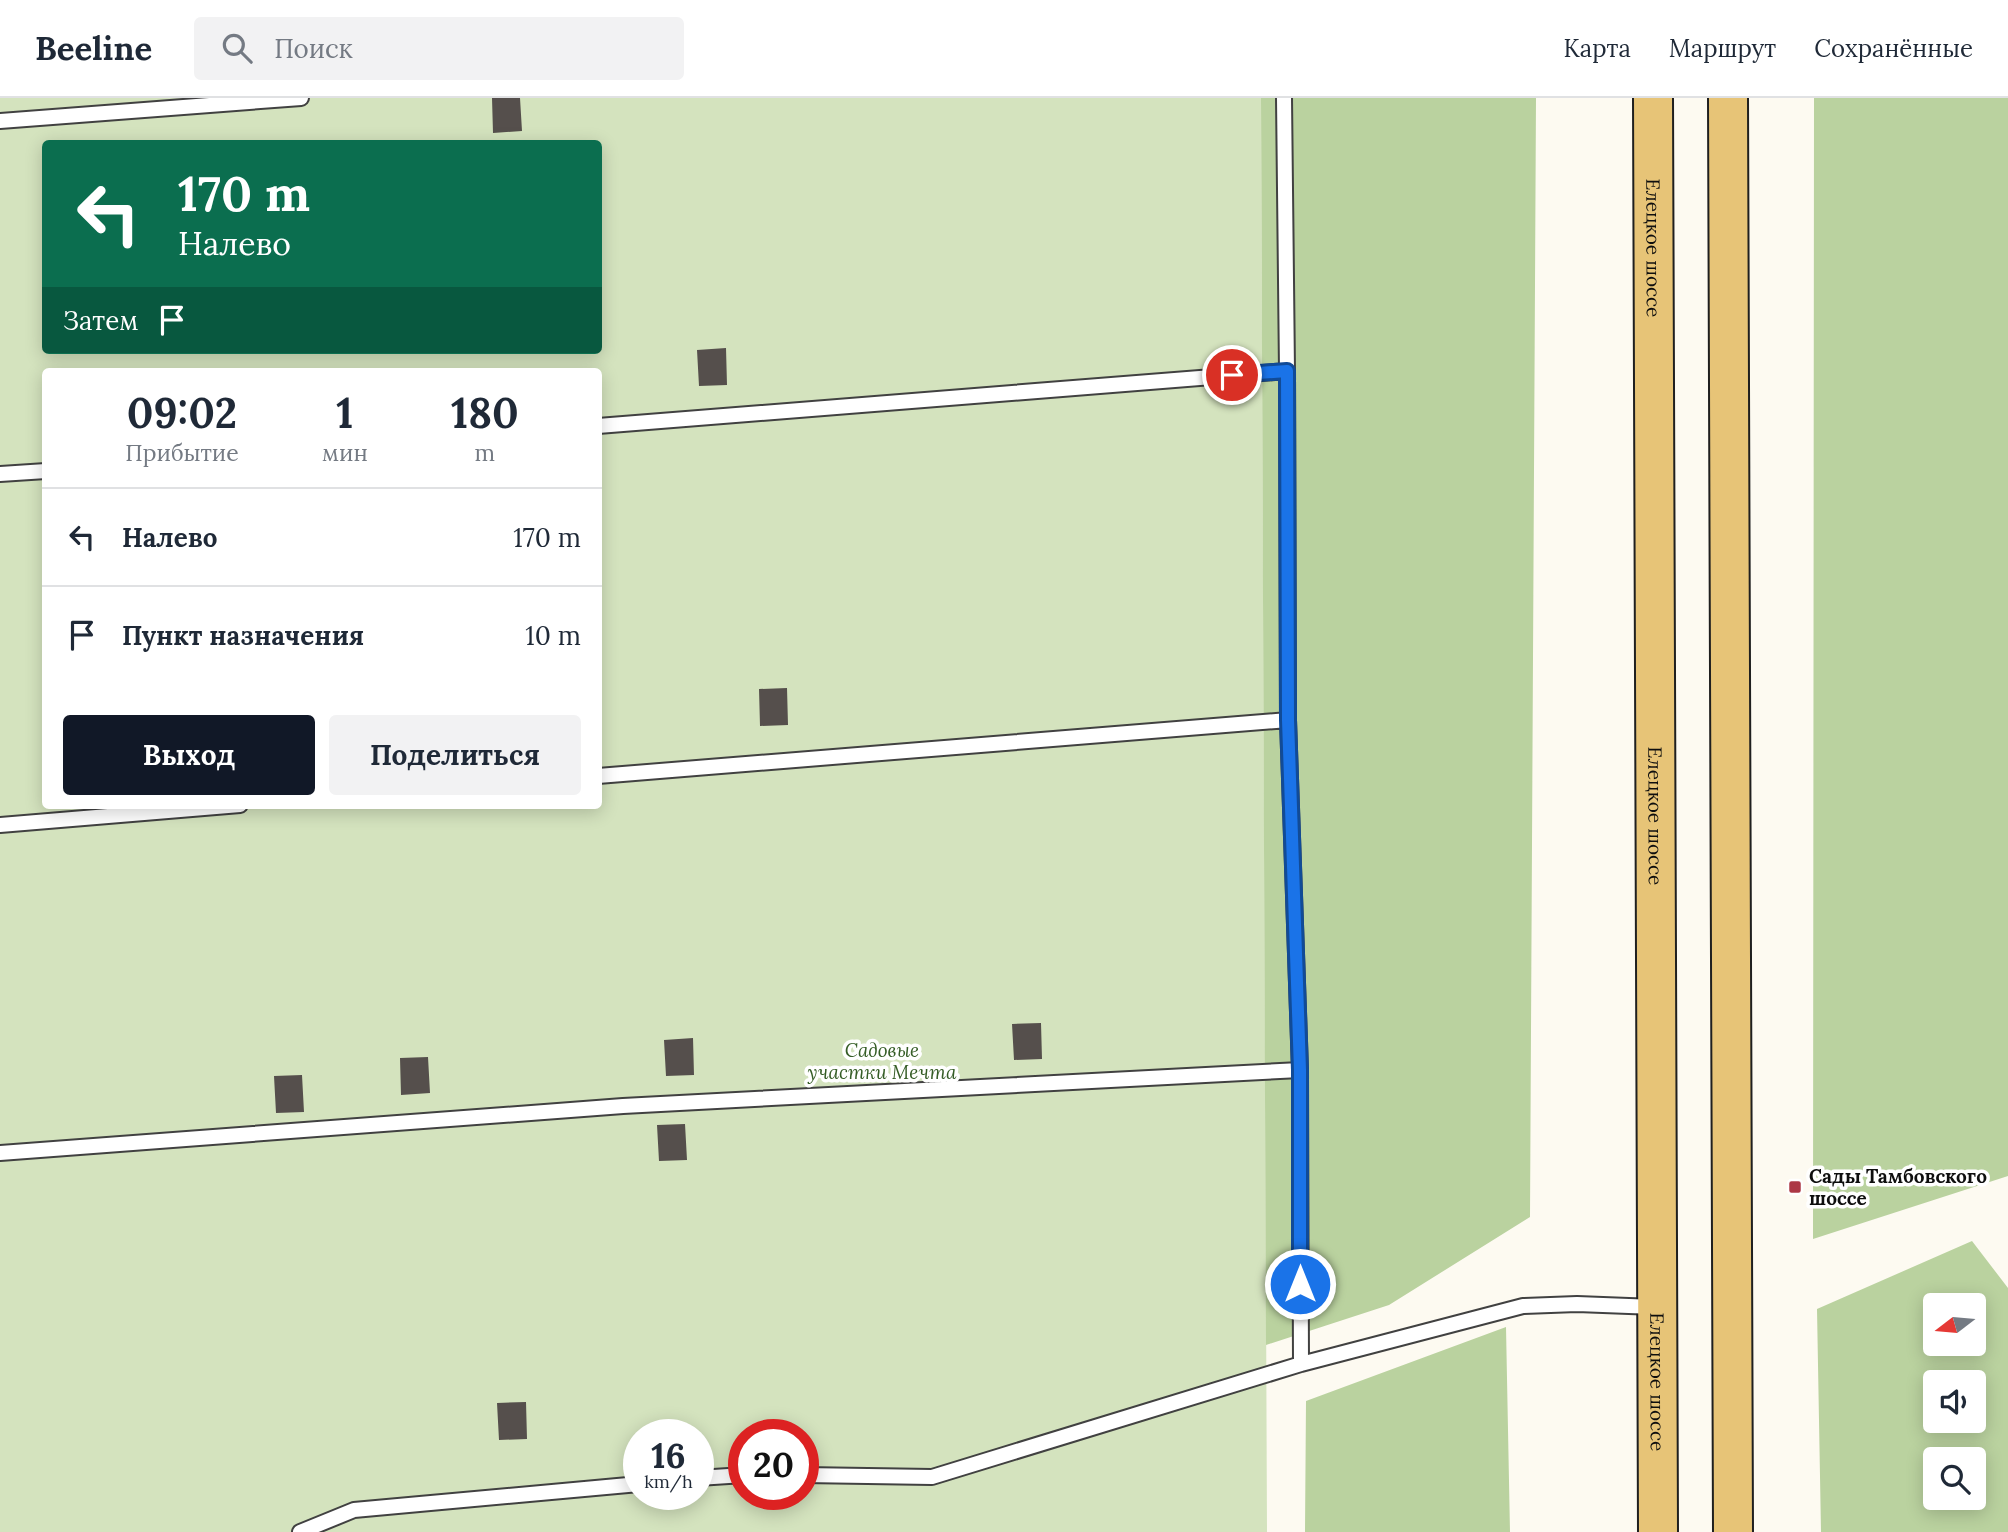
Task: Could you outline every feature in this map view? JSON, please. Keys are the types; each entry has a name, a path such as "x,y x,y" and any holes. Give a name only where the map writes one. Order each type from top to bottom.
{"main road":[{"name":"Елецкое шоссе","path":"1653,98 1658,1532"},
{"path":"1728,98 1733,1532"}],"lane":[{"path":"0,121 301,98"},
{"path":"1284,98 1288,720 1300,1070 1301,1364"},
{"path":"602,426 1287,371"},
{"path":"0,474 42,471"},
{"path":"602,776 1288,720"},
{"path":"0,825 192,809"},
{"path":"0,1153 623,1106 1300,1070"},
{"path":"819,1475 932,1477 1301,1364 1523,1306 1577,1304 1656,1307"},
{"path":"300,1532 354,1510 623,1485"}],"green space":[{"name":"Садовые участки Мечта","path":"0,98 1261,98 1267,1532 0,1532"},
{"path":"1261,98 1536,98 1530,1217 1389,1305 1266,1345"},
{"path":"1814,98 2008,98 2008,1176 1813,1239"},
{"path":"1972,1241 2008,1288 2008,1532 1821,1532 1817,1309"},
{"path":"1506,1327 1510,1532 1305,1532 1306,1401"}],"building":[{"path":"492,98 520,98 522,131 493,133"},
{"path":"726,348 727,385 699,386 697,350"},
{"path":"787,688 788,725 760,726 759,689"},
{"path":"1041,1023 1042,1059 1014,1060 1012,1024"},
{"path":"693,1038 694,1075 666,1076 664,1040"},
{"path":"428,1057 430,1093 401,1095 400,1058"},
{"path":"302,1075 304,1112 276,1113 274,1076"},
{"path":"685,1124 687,1160 659,1161 657,1125"},
{"path":"526,1402 527,1439 499,1440 497,1403"}],"place":[{"name":"Сады Тамбовского шоссе","path":"1795,1187"}],"route":[{"path":"1232,375 1287,371 1288,720 1300,1070 1300,1284"}]}
